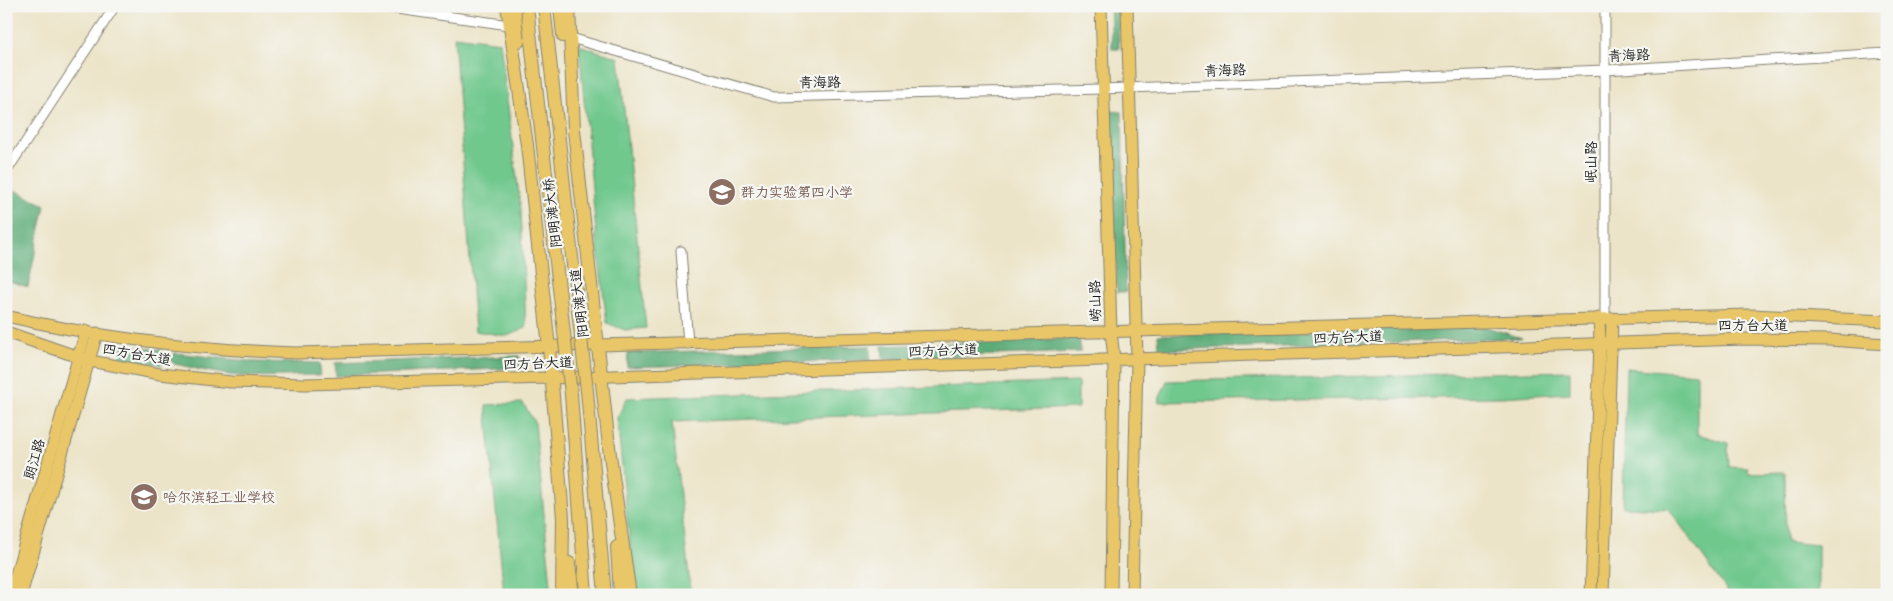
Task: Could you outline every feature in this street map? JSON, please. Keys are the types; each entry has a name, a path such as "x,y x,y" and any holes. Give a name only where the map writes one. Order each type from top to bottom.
{"highway":[{"path":"507,6 526,138"},
{"path":"516,6 526,138 549,347 569,593"},
{"name":"阳明滩大桥","path":"527,6 571,394 586,595"},
{"name":"阳明滩大桥","path":"544,6 587,391 605,595"},
{"path":"560,6 574,130"},
{"name":"阳明滩大道","path":"569,6 574,130 610,455 630,595"},
{"path":"610,455 620,589"}],"main road":[{"name":"崂山路","path":"1101,6 1102,89 1111,331 1114,359 1111,595"},
{"path":"1127,6 1137,358 1132,595"},
{"name":"四方台大道","path":"6,316 92,332 200,348 278,352 357,353 1605,318 1749,315 1887,321"},
{"name":"岷山路","path":"1603,595 1612,343 1605,318"},
{"name":"岷山路","path":"1591,595 1600,344 1605,318"},
{"name":"四方台大道","path":"6,332 84,360 160,374 231,382 325,383 551,378 1752,339 1887,344"},
{"name":"朗江路","path":"21,595 92,332"},
{"name":"朗江路","path":"10,595 84,360"}],"street":[{"path":"6,172 115,6"},
{"path":"376,6 509,24"},
{"name":"岷山路","path":"1605,6 1605,318"},
{"name":"青海路","path":"571,38 774,97 1102,89 1606,70 1887,53"},
{"path":"681,250 688,344"}],"green space":[{"path":"1110,6 1118,6 1119,49 1112,49"},
{"path":"454,36 500,42 521,211 526,328 507,336 475,331"},
{"path":"579,45 619,58 646,328 625,330 607,323 597,243"},
{"path":"1111,111 1122,112 1126,292 1117,292"},
{"path":"8,187 45,205 28,287 6,280"},
{"path":"1483,326 1522,338 1159,350 1158,335"},
{"path":"1080,338 1080,352 883,359 882,346"},
{"path":"121,345 162,350 160,355 162,365 120,358"},
{"path":"870,346 870,360 627,367 628,353"},
{"path":"175,353 257,362 319,363 321,375 238,376 174,364 170,359"},
{"path":"519,356 520,368 336,376 335,363"},
{"path":"1626,368 1697,374 1697,434 1728,443 1729,467 1748,468 1748,473 1785,472 1786,542 1818,545 1818,593 1846,595 1730,595 1669,509 1623,507"},
{"path":"1570,371 1570,393 1500,397 1158,402 1167,381"},
{"path":"1078,382 1078,408 672,422 691,595 635,595 617,418 627,398"},
{"path":"523,403 535,423 552,595 504,595 486,405"}],"place":[{"name":"群力实验第四小学","path":"722,192"},
{"name":"哈尔滨轻工业学校","path":"144,497"}]}
